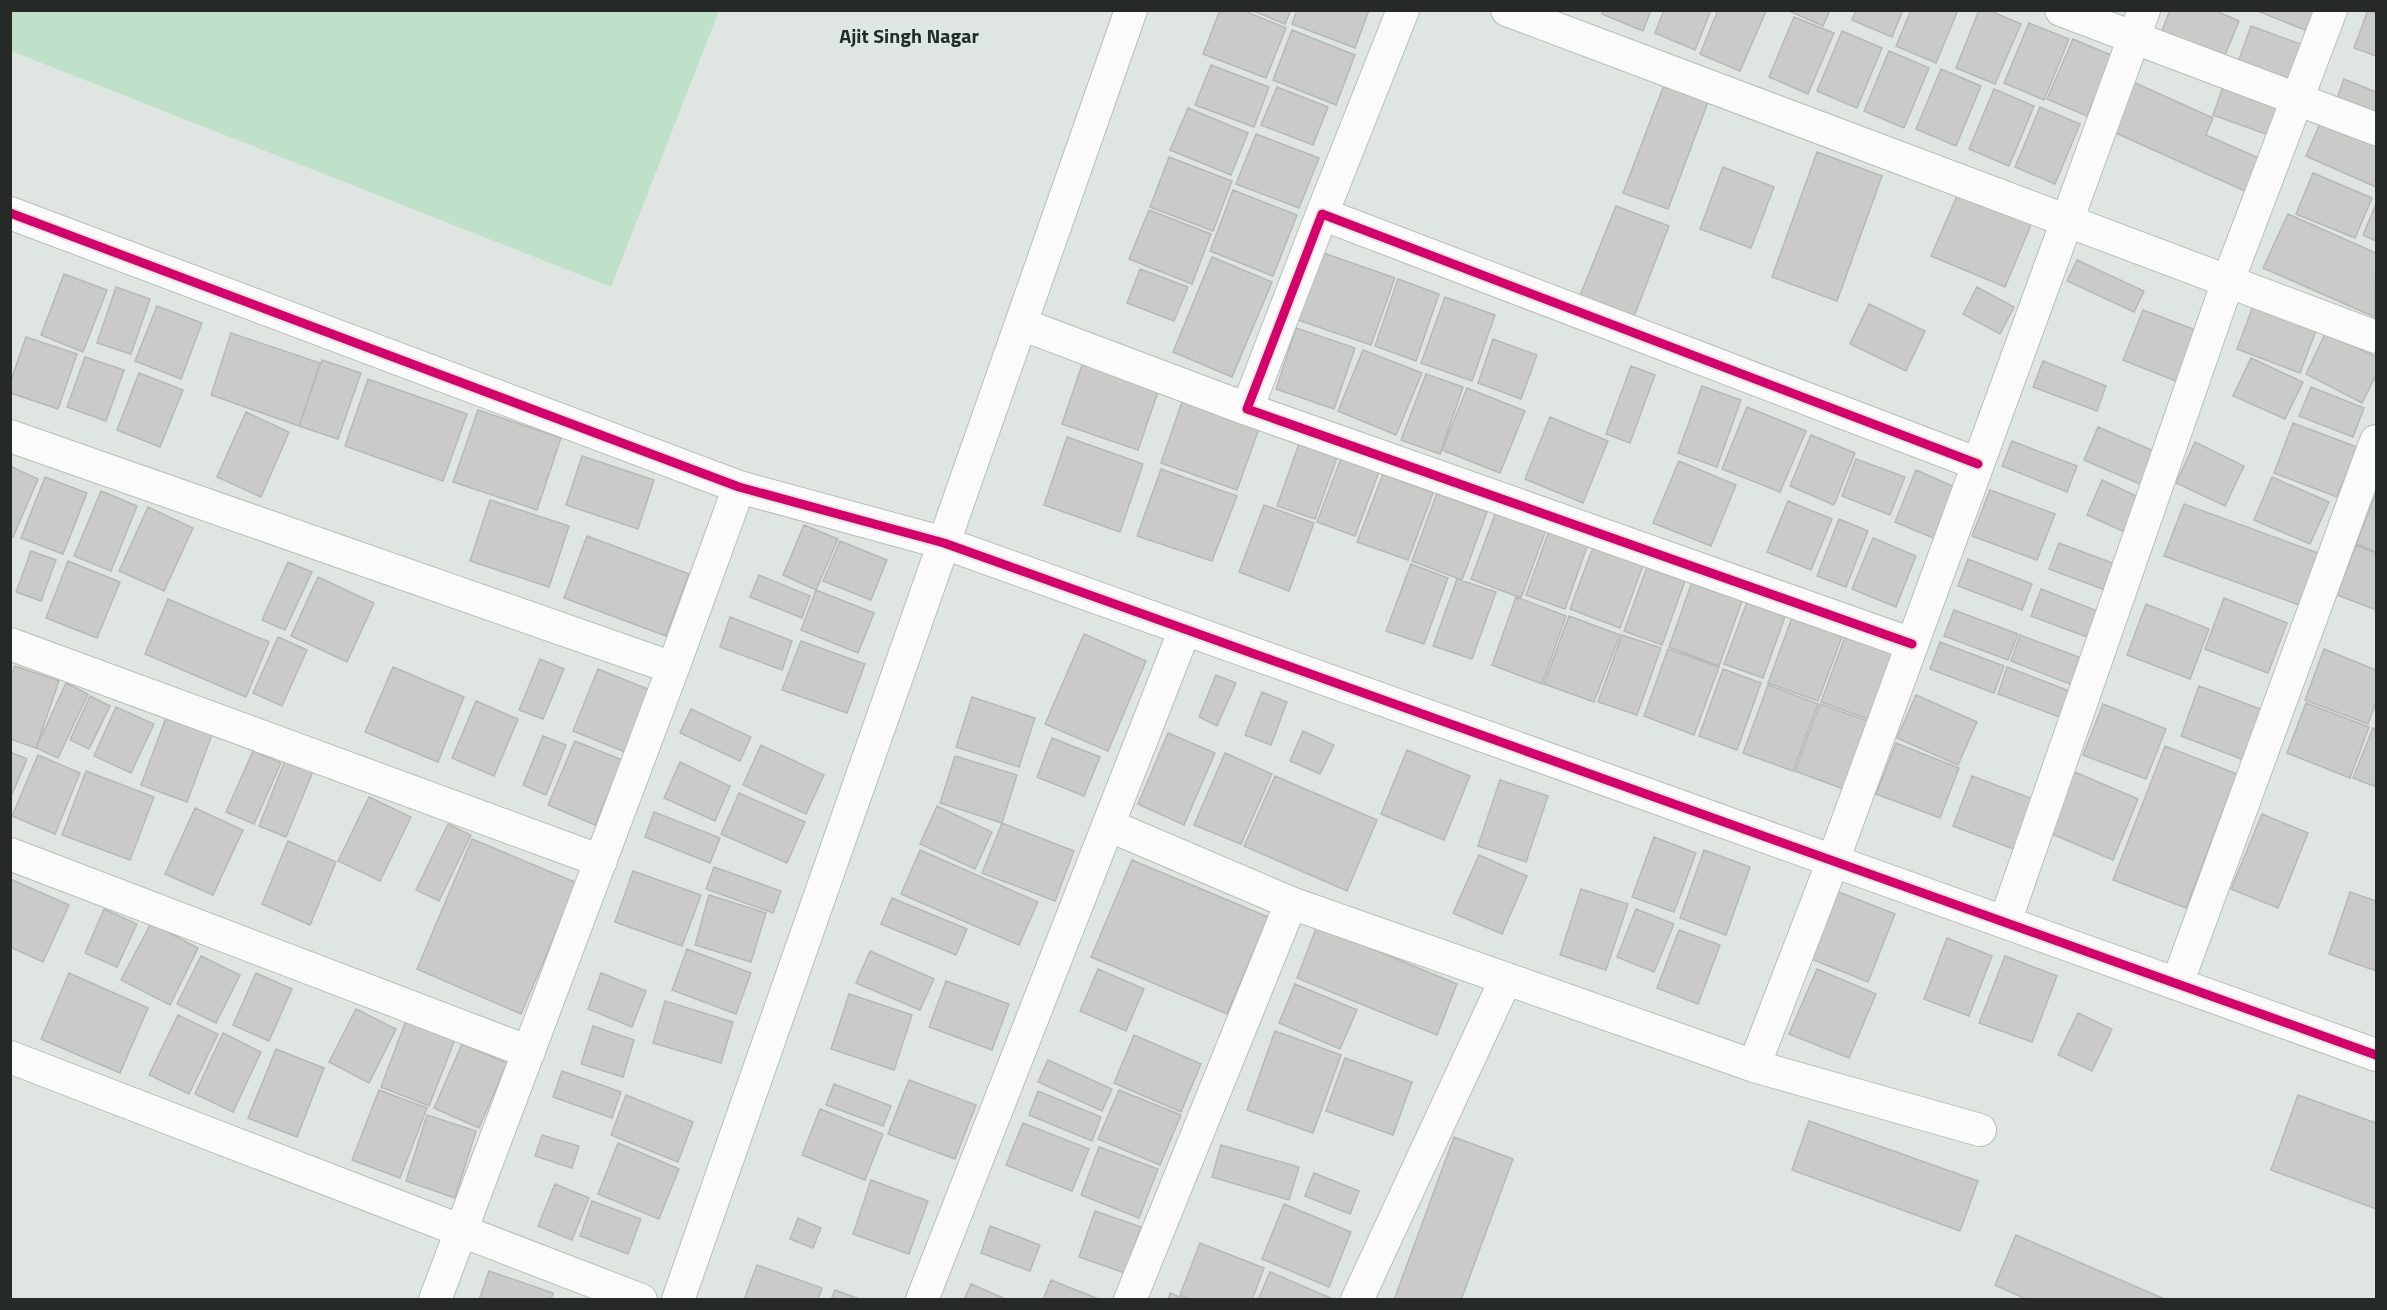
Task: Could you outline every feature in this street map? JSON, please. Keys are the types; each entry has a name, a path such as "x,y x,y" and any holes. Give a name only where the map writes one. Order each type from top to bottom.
{"street":[{"path":"678,1299 1131,10"},
{"path":"1247,410 1402,10"},
{"path":"1507,10 2376,337"},
{"path":"2061,10 2139,24 2297,99 2376,129"},
{"path":"2005,922 2228,281 2331,10"},
{"path":"1754,1066 1833,861 2139,24"},
{"path":"10,213 739,487 944,543 2376,1055"},
{"path":"1322,214 1978,464"},
{"path":"1021,324 1247,410 1912,644"},
{"path":"10,436 674,668"},
{"path":"2177,984 2376,441"},
{"path":"435,1299 674,668 739,487"},
{"path":"922,1299 1185,629"},
{"path":"10,644 601,861"},
{"path":"1108,825 1291,903 1754,1066 1980,1130"},
{"path":"10,854 529,1052"},
{"path":"1130,1299 1291,903"},
{"path":"1357,1299 1506,979"},
{"path":"10,1057 641,1299"}],"green space":[{"path":"10,11 719,11 611,287 11,51"}],"building":[{"path":"1220,10 1242,10 1286,28 1266,78 1203,54"},
{"path":"1251,10 1291,10 1285,24"},
{"path":"1297,10 1369,10 1355,48 1292,24"},
{"path":"1604,10 1651,10 1643,31 1602,14"},
{"path":"1664,10 1711,10 1695,50 1655,33"},
{"path":"1718,10 1766,11 1740,71 1700,54"},
{"path":"1787,10 1830,10 1823,26"},
{"path":"1856,10 1903,10 1892,37 1852,20"},
{"path":"1911,10 1958,10 1936,63 1896,46"},
{"path":"1979,10 1988,10 2021,24 1995,84 1956,68"},
{"path":"2170,10 2214,10 2239,21 2223,60 2161,33"},
{"path":"2255,10 2318,10 2310,32"},
{"path":"2368,10 2376,13 2376,56 2354,48"},
{"path":"1794,17 1834,33 1808,94 1769,77"},
{"path":"2029,23 2069,39 2044,100 2004,83"},
{"path":"2251,26 2303,45 2290,81 2238,62"},
{"path":"1292,30 1355,55 1336,105 1273,80"},
{"path":"1842,31 1882,48 1857,108 1817,91"},
{"path":"2073,39 2113,56 2087,116 2047,99"},
{"path":"1889,51 1929,68 1904,128 1864,111"},
{"path":"1211,65 1269,87 1254,127 1195,105"},
{"path":"1941,69 1981,86 1956,146 1916,129"},
{"path":"2344,79 2376,92 2376,117 2336,101"},
{"path":"2131,81 2213,118 2206,135 2270,163 2256,196 2109,130"},
{"path":"2225,81 2286,103 2274,137 2213,115"},
{"path":"1664,85 1708,102 1668,209 1623,193"},
{"path":"1277,87 1328,107 1313,145 1261,125"},
{"path":"1994,89 2034,106 2009,166 1969,149"},
{"path":"2040,107 2080,124 2055,184 2015,167"},
{"path":"1188,108 1248,133 1231,175 1170,150"},
{"path":"2322,119 2376,143 2376,187 2306,156"},
{"path":"1256,134 1319,158 1299,208 1236,184"},
{"path":"1817,152 1882,176 1837,301 1772,277"},
{"path":"1169,157 1232,181 1213,231 1150,207"},
{"path":"1723,167 1774,187 1751,248 1700,229"},
{"path":"2313,173 2372,198 2355,238 2296,214"},
{"path":"1960,189 2033,220 2005,287 1931,256"},
{"path":"1233,190 1297,215 1273,276 1210,251"},
{"path":"2376,204 2376,241 2363,235"},
{"path":"1616,206 1669,226 1631,324 1577,303"},
{"path":"1149,210 1211,234 1192,284 1129,259"},
{"path":"2288,214 2376,253 2375,317 2263,268"},
{"path":"1318,251 1395,278 1371,345 1295,319"},
{"path":"1212,257 1272,282 1232,377 1173,352"},
{"path":"2077,260 2144,291 2134,312 2067,281"},
{"path":"1140,269 1188,287 1174,321 1127,303"},
{"path":"64,274 107,290 83,352 41,335"},
{"path":"1398,279 1439,294 1416,361 1375,346"},
{"path":"116,287 150,299 131,354 97,343"},
{"path":"1977,287 2014,307 2000,334 1963,314"},
{"path":"1445,297 1495,315 1472,381 1421,363"},
{"path":"2256,298 2319,323 2300,373 2237,349"},
{"path":"1869,304 1925,331 1906,371 1850,344"},
{"path":"157,306 202,323 181,379 135,361"},
{"path":"2143,310 2206,334 2186,385 2123,360"},
{"path":"1296,328 1355,348 1334,409 1276,389"},
{"path":"2326,332 2376,357 2376,375 2362,403 2306,374"},
{"path":"231,333 320,363 299,426 211,395"},
{"path":"26,337 77,354 58,409 10,393 10,383"},
{"path":"1493,339 1537,355 1521,399 1478,383"},
{"path":"1363,350 1422,373 1396,435 1338,411"},
{"path":"1085,356 1161,383 1138,450 1062,424"},
{"path":"85,357 124,370 106,421 67,407"},
{"path":"2251,358 2303,382 2285,419 2233,396"},
{"path":"322,360 361,373 338,439 299,426"},
{"path":"2043,361 2106,386 2097,411 2033,387"},
{"path":"1631,366 1655,375 1630,443 1606,434"},
{"path":"139,373 183,390 160,447 117,430"},
{"path":"1426,374 1463,387 1440,454 1401,440"},
{"path":"368,379 467,414 443,481 345,446"},
{"path":"1702,386 1741,400 1717,467 1678,453"},
{"path":"2311,387 2364,408 2353,437 2299,416"},
{"path":"1467,388 1525,411 1500,473 1442,450"},
{"path":"1184,396 1261,423 1237,490 1161,463"},
{"path":"1747,407 1806,431 1780,492 1722,469"},
{"path":"478,410 561,438 537,510 453,482"},
{"path":"246,412 289,432 261,497 217,477"},
{"path":"1550,417 1608,441 1583,503 1525,479"},
{"path":"2293,423 2357,447 2337,497 2274,473"},
{"path":"2098,427 2156,452 2142,485 2084,460"},
{"path":"1811,435 1855,453 1834,505 1790,486"},
{"path":"1067,437 1143,464 1120,532 1044,505"},
{"path":"1301,438 1339,452 1315,519 1277,506"},
{"path":"2012,441 2077,466 2067,492 2002,466"},
{"path":"2195,442 2244,466 2225,506 2176,483"},
{"path":"582,456 654,480 638,529 566,505"},
{"path":"1342,456 1380,469 1355,536 1317,522"},
{"path":"1856,459 1905,477 1890,515 1842,496"},
{"path":"1679,461 1736,485 1711,546 1653,523"},
{"path":"10,466 38,479 13,537 10,536"},
{"path":"1161,469 1237,496 1212,561 1137,536"},
{"path":"1916,470 1959,489 1938,540 1895,522"},
{"path":"1383,474 1433,493 1408,560 1357,542"},
{"path":"45,477 87,493 63,554 21,538"},
{"path":"2272,477 2329,502 2310,544 2254,520"},
{"path":"2102,480 2143,499 2127,533 2087,515"},
{"path":"1990,490 2055,514 2037,560 1972,536"},
{"path":"101,491 137,506 111,571 74,556"},
{"path":"1437,493 1487,512 1462,580 1412,561"},
{"path":"2376,493 2376,552 2356,544"},
{"path":"490,500 569,526 549,587 470,561"},
{"path":"1788,501 1832,519 1811,570 1767,552"},
{"path":"2184,504 2318,553 2299,605 2164,556"},
{"path":"1264,505 1314,523 1289,591 1239,572"},
{"path":"148,507 193,528 164,591 119,571"},
{"path":"1496,512 1546,530 1521,598 1471,579"},
{"path":"1839,519 1868,531 1846,587 1817,576"},
{"path":"804,525 838,539 816,590 783,575"},
{"path":"1550,528 1589,541 1565,609 1526,595"},
{"path":"587,536 689,574 666,636 564,598"},
{"path":"1873,538 1916,556 1896,607 1852,589"},
{"path":"840,541 887,560 871,600 823,581"},
{"path":"1595,542 1645,560 1620,628 1570,609"},
{"path":"2059,543 2123,567 2113,593 2049,569"},
{"path":"2356,545 2376,553 2376,610 2337,595"},
{"path":"31,551 56,560 41,601 16,592"},
{"path":"1968,559 2032,584 2022,610 1958,586"},
{"path":"68,561 120,582 97,638 46,618"},
{"path":"288,562 312,572 285,630 262,620"},
{"path":"1411,564 1448,578 1424,644 1386,631"},
{"path":"1648,564 1686,578 1662,645 1624,631"},
{"path":"759,575 810,596 802,618 750,597"},
{"path":"318,577 374,603 347,662 291,636"},
{"path":"1457,579 1496,592 1472,659 1433,646"},
{"path":"1693,579 1743,598 1719,666 1669,647"},
{"path":"2041,589 2105,614 2095,640 2031,616"},
{"path":"816,590 874,613 858,653 801,630"},
{"path":"1516,597 1566,616 1542,684 1492,665"},
{"path":"1749,597 1787,611 1763,678 1724,664"},
{"path":"2224,598 2287,623 2268,673 2205,649"},
{"path":"168,599 269,642 246,697 145,654"},
{"path":"2146,604 2209,629 2190,679 2127,655"},
{"path":"1954,610 2018,634 2008,660 1944,636"},
{"path":"1793,615 1843,634 1818,701 1768,683"},
{"path":"1569,616 1620,635 1594,702 1544,684"},
{"path":"730,617 792,641 782,670 720,647"},
{"path":"1084,634 1146,661 1108,751 1045,724"},
{"path":"1846,634 1896,652 1871,720 1821,702"},
{"path":"1622,635 1661,648 1637,715 1598,702"},
{"path":"2020,635 2084,659 2075,686 2011,661"},
{"path":"278,637 307,650 282,706 253,693"},
{"path":"801,641 865,664 847,713 782,690"},
{"path":"1940,642 2004,666 1994,693 1930,669"},
{"path":"1668,649 1719,667 1694,735 1644,716"},
{"path":"2324,649 2376,670 2376,702 2368,724 2305,700"},
{"path":"540,659 564,669 543,719 519,710"},
{"path":"15,666 59,681 36,748 10,739 10,678"},
{"path":"393,667 464,697 438,762 365,732"},
{"path":"2007,667 2072,692 2062,718 1998,694"},
{"path":"598,669 650,690 625,752 573,731"},
{"path":"1723,669 1761,683 1737,750 1699,736"},
{"path":"1216,675 1236,683 1217,726 1199,717"},
{"path":"66,683 88,694 58,758 36,748"},
{"path":"1768,685 1818,704 1793,771 1743,753"},
{"path":"2199,686 2263,710 2244,760 2181,736"},
{"path":"1262,692 1287,702 1271,745 1245,735"},
{"path":"1916,695 1977,722 1958,765 1897,738"},
{"path":"90,696 110,706 89,749 70,740"},
{"path":"972,697 1035,718 1019,767 956,747"},
{"path":"476,701 518,719 494,776 452,758"},
{"path":"2306,703 2369,727 2350,778 2287,753"},
{"path":"1820,704 1870,722 1846,790 1795,771"},
{"path":"2103,704 2166,729 2146,779 2083,755"},
{"path":"116,707 154,724 131,773 94,756"},
{"path":"691,709 751,737 740,761 680,733"},
{"path":"167,715 213,732 187,802 141,785"},
{"path":"2373,728 2376,729 2376,787 2353,778"},
{"path":"1303,731 1334,745 1320,774 1290,761"},
{"path":"1168,733 1215,753 1184,825 1138,804"},
{"path":"543,736 566,745 546,795 523,785"},
{"path":"1052,738 1100,757 1084,796 1037,777"},
{"path":"575,741 622,760 595,825 548,805"},
{"path":"1896,743 1959,768 1940,818 1876,794"},
{"path":"761,745 824,775 806,814 743,785"},
{"path":"2165,746 2237,774 2186,908 2113,880"},
{"path":"1407,750 1470,776 1444,840 1381,814"},
{"path":"253,751 281,763 254,824 226,812"},
{"path":"10,752 27,759 10,799"},
{"path":"1225,753 1272,774 1241,844 1194,825"},
{"path":"38,755 80,773 55,834 12,816"},
{"path":"955,756 1017,775 1002,823 940,803"},
{"path":"286,758 314,769 286,837 259,826"},
{"path":"680,762 730,786 715,821 664,798"},
{"path":"2070,770 2138,799 2113,860 2045,831"},
{"path":"86,771 154,797 130,860 62,835"},
{"path":"1275,776 1377,820 1347,891 1244,846"},
{"path":"1972,776 2036,800 2016,850 1953,826"},
{"path":"1500,780 1548,796 1526,862 1478,846"},
{"path":"739,793 805,822 787,863 721,834"},
{"path":"369,797 411,817 380,881 338,861"},
{"path":"937,806 992,832 975,869 920,844"},
{"path":"195,808 243,830 213,895 165,874"},
{"path":"654,812 720,838 710,863 645,837"},
{"path":"2262,814 2308,833 2278,908 2231,889"},
{"path":"1002,823 1074,851 1055,901 982,873"},
{"path":"448,824 471,835 439,901 416,890"},
{"path":"1654,837 1696,853 1674,912 1632,897"},
{"path":"472,839 577,883 521,1014 417,969"},
{"path":"288,841 336,862 310,925 262,904"},
{"path":"920,850 1038,902 1019,945 901,894"},
{"path":"1704,850 1750,867 1726,935 1680,918"},
{"path":"1479,855 1527,876 1502,934 1453,913"},
{"path":"1132,860 1268,917 1227,1014 1091,957"},
{"path":"714,867 781,891 773,913 706,889"},
{"path":"633,871 701,895 682,946 615,922"},
{"path":"10,879 69,905 43,962 10,947"},
{"path":"1581,889 1628,904 1606,970 1560,955"},
{"path":"1836,891 1895,914 1868,982 1809,958"},
{"path":"2350,892 2376,901 2376,971 2329,954"},
{"path":"709,895 766,913 751,962 695,945"},
{"path":"892,898 967,929 956,955 881,924"},
{"path":"104,909 137,924 117,967 85,953"},
{"path":"1636,909 1674,924 1654,972 1617,957"},
{"path":"151,923 198,948 170,1005 121,980"},
{"path":"1317,926 1457,984 1437,1035 1297,978"},
{"path":"1679,930 1720,945 1698,1004 1657,988"},
{"path":"1947,938 1992,956 1969,1016 1924,999"},
{"path":"687,949 751,973 736,1014 672,990"},
{"path":"870,951 934,979 920,1010 856,983"},
{"path":"201,956 240,975 216,1023 177,1004"},
{"path":"2005,956 2057,976 2032,1042 1979,1023"},
{"path":"1098,969 1144,989 1126,1031 1080,1011"},
{"path":"1817,969 1876,994 1849,1058 1789,1034"},
{"path":"69,973 148,1008 120,1073 41,1039"},
{"path":"256,973 292,989 269,1041 233,1025"},
{"path":"601,973 646,991 632,1027 588,1009"},
{"path":"946,981 1009,1004 992,1050 929,1027"},
{"path":"1295,984 1357,1010 1340,1049 1279,1023"},
{"path":"849,994 912,1015 894,1070 831,1049"},
{"path":"665,1001 733,1022 721,1063 653,1043"},
{"path":"356,1009 396,1029 369,1083 329,1062"},
{"path":"2078,1013 2112,1029 2092,1071 2058,1055"},
{"path":"178,1015 218,1034 189,1094 149,1075"},
{"path":"407,1018 456,1037 429,1106 381,1087"},
{"path":"593,1026 634,1040 623,1077 581,1064"},
{"path":"1275,1031 1341,1055 1313,1133 1247,1110"},
{"path":"223,1033 261,1052 233,1112 195,1094"},
{"path":"1134,1035 1201,1064 1181,1112 1114,1083"},
{"path":"462,1044 507,1063 479,1128 434,1108"},
{"path":"276,1049 324,1068 297,1137 248,1118"},
{"path":"1345,1058 1412,1082 1393,1135 1326,1111"},
{"path":"1048,1060 1112,1089 1102,1111 1038,1082"},
{"path":"562,1071 621,1092 612,1118 553,1097"},
{"path":"909,1080 976,1105 955,1159 888,1134"},
{"path":"834,1084 891,1106 883,1126 826,1105"},
{"path":"379,1090 427,1108 400,1178 352,1160"},
{"path":"1119,1090 1181,1115 1160,1165 1098,1139"},
{"path":"1038,1091 1101,1117 1092,1141 1029,1115"},
{"path":"626,1095 693,1122 678,1162 611,1135"},
{"path":"2298,1095 2376,1123 2376,1209 2271,1170"},
{"path":"820,1109 883,1134 865,1180 802,1155"},
{"path":"427,1115 476,1131 455,1198 406,1181"},
{"path":"1809,1121 1978,1181 1960,1231 1792,1170"},
{"path":"1023,1123 1089,1149 1072,1191 1006,1165"},
{"path":"542,1135 579,1146 572,1168 535,1156"},
{"path":"1454,1137 1513,1159 1461,1300 1394,1300"},
{"path":"618,1143 679,1169 659,1219 598,1194"},
{"path":"1221,1145 1299,1167 1289,1200 1212,1177"},
{"path":"1099,1147 1158,1169 1139,1218 1081,1195"},
{"path":"1314,1173 1359,1191 1350,1214 1305,1196"},
{"path":"871,1180 928,1201 909,1254 853,1234"},
{"path":"555,1184 589,1198 572,1240 538,1226"},
{"path":"592,1201 641,1219 628,1254 580,1236"},
{"path":"1284,1204 1351,1232 1329,1287 1262,1259"},
{"path":"1095,1211 1141,1227 1125,1273 1079,1257"},
{"path":"798,1218 821,1228 813,1248 790,1239"},
{"path":"990,1226 1040,1245 1030,1271 981,1253"},
{"path":"2016,1235 2167,1300 2028,1300 1995,1285"},
{"path":"1200,1243 1264,1268 1252,1300 1192,1300 1180,1295"},
{"path":"757,1265 822,1288 818,1300 744,1300"},
{"path":"489,1271 553,1293 551,1300 479,1300"},
{"path":"1270,1272 1333,1299 1333,1300 1258,1300"},
{"path":"1051,1280 1101,1300 1043,1300"},
{"path":"971,1284 1008,1300 964,1300"},
{"path":"835,1290 862,1300 831,1300"},
{"path":"1170,1293 1187,1300 1168,1300"}],"cycle path":[{"path":"10,213 739,487 944,543 2376,1055"},
{"path":"1912,644 1247,409 1322,214 1978,464"}],"district":[{"name":"Ajit Singh Nagar","path":"909,35"}]}
